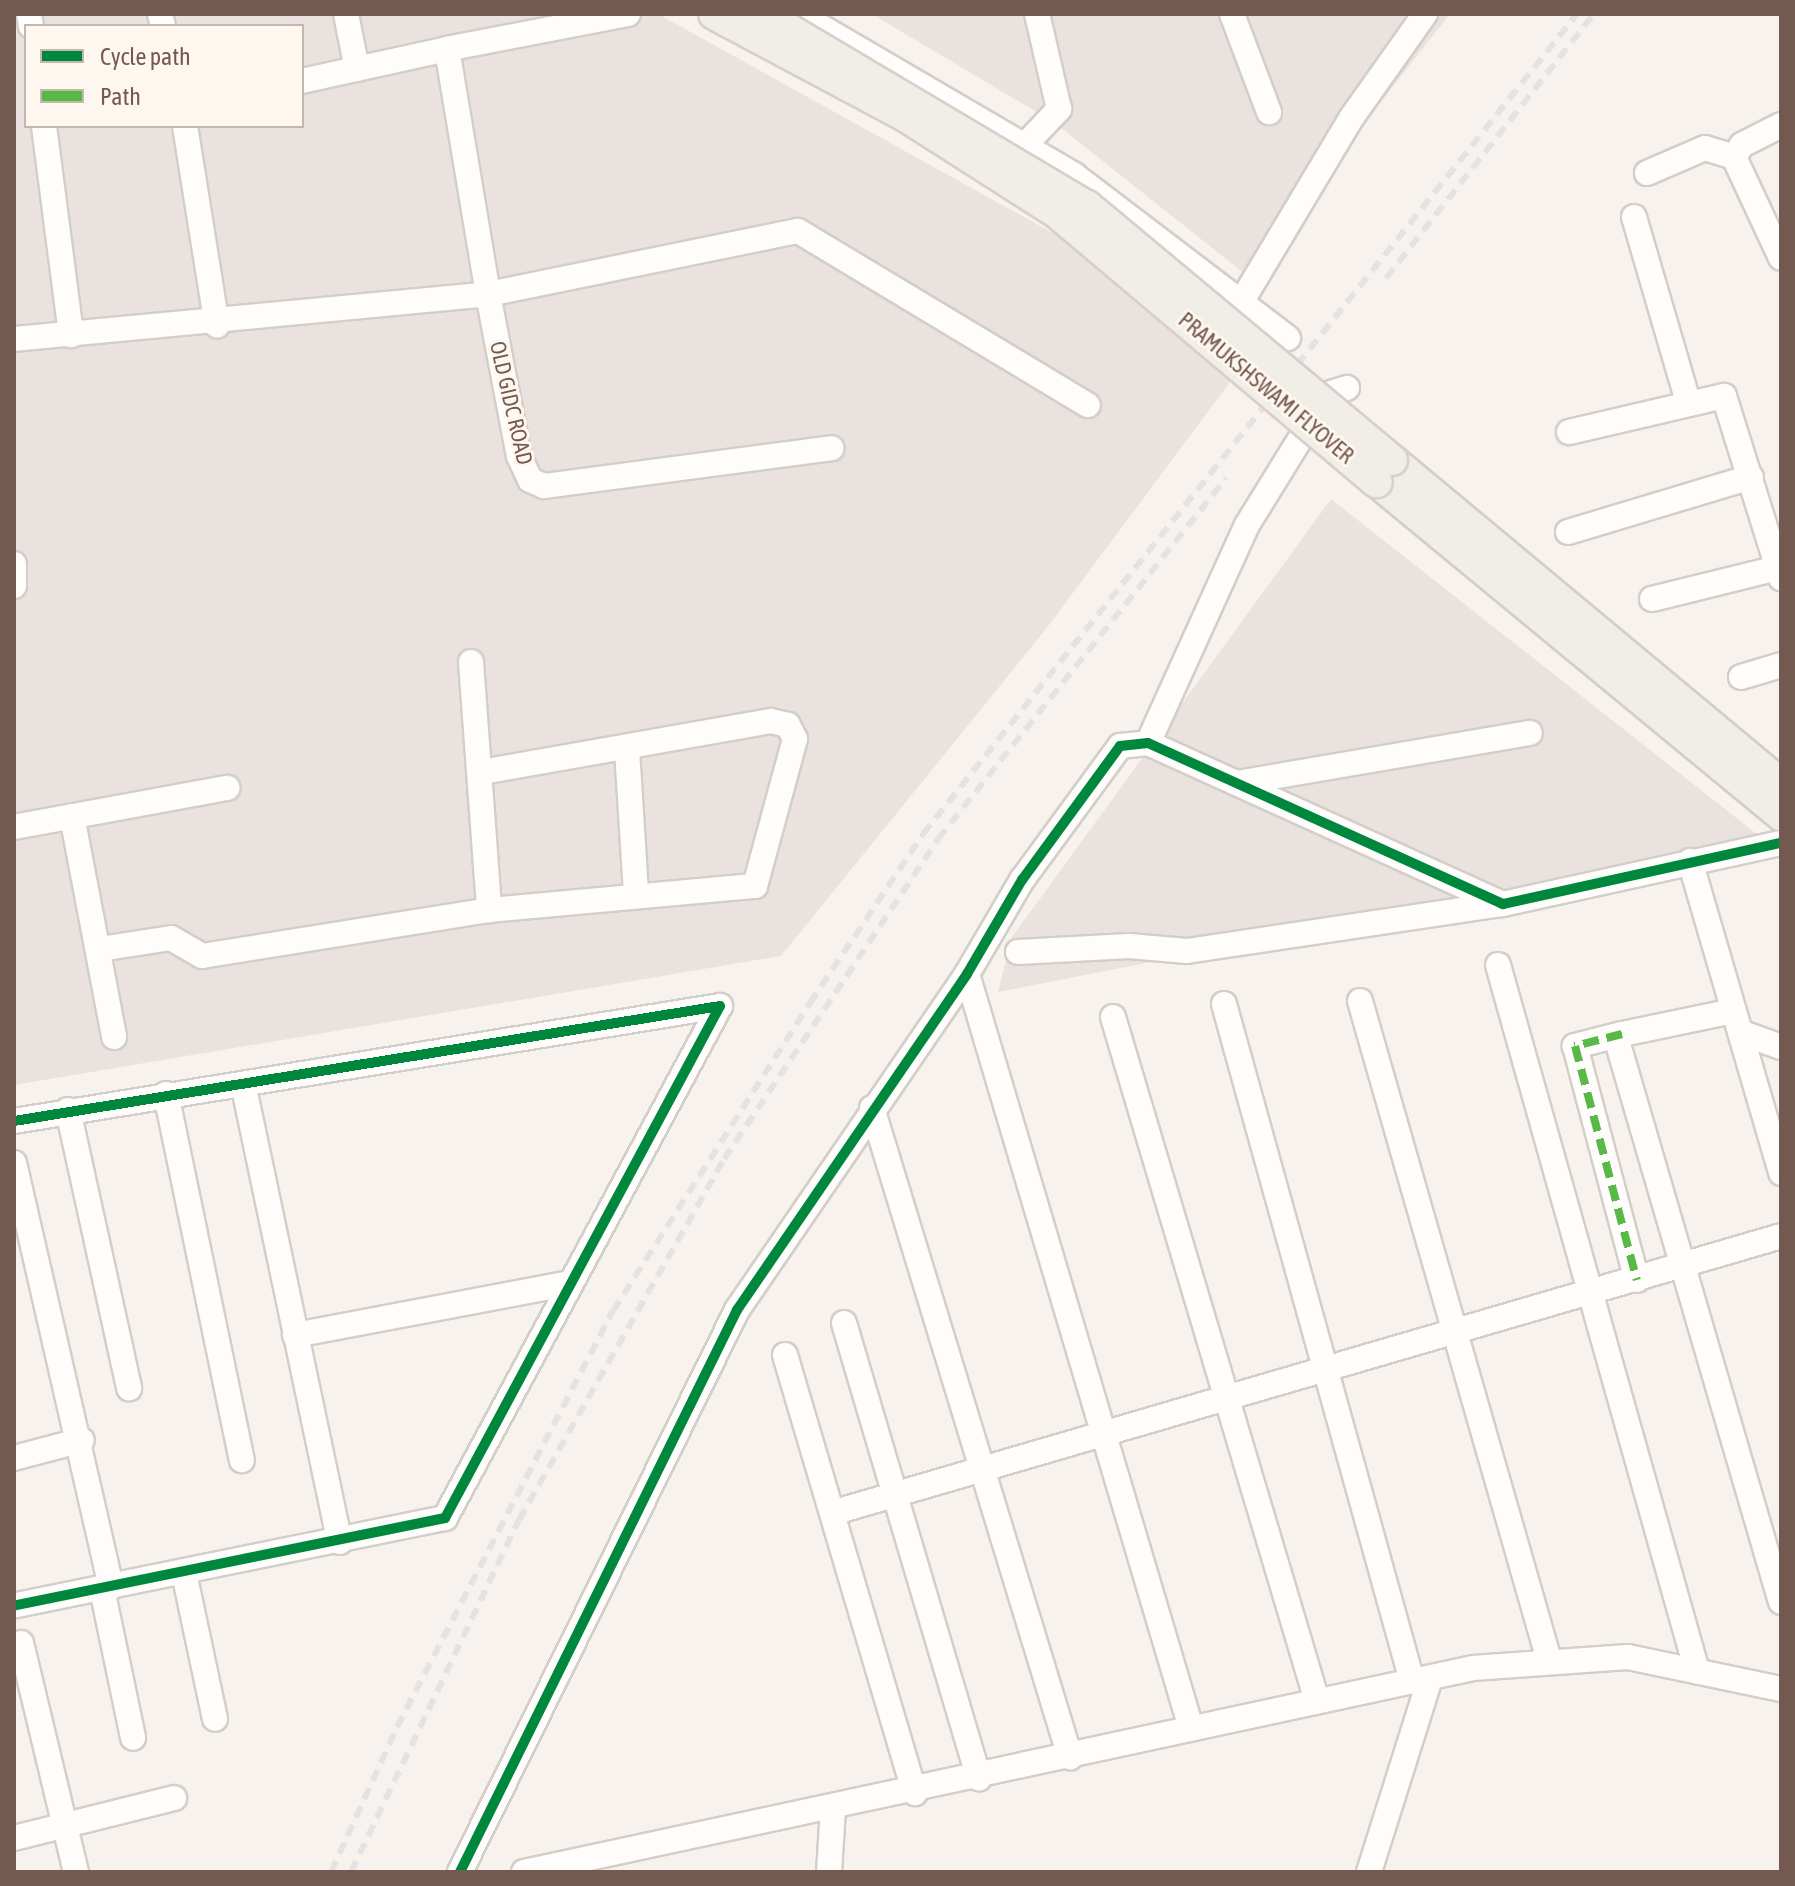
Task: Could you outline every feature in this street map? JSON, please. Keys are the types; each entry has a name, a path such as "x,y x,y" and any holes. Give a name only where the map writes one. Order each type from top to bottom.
{"main road":[{"name":"PRAMUKSHSWAMI FLYOVER","path":"714,14 905,116 1057,213 1781,815"},
{"name":"PRAMUKSHSWAMI FLYOVER","path":"763,14 1087,206 1781,784"}],"street":[{"path":"346,14 357,69"},
{"path":"304,81 628,14"},
{"path":"799,14 1025,145 1288,338"},
{"path":"1025,145 1059,109 1037,14"},
{"path":"1232,14 1269,112"},
{"path":"1240,304 1352,117 1425,14"},
{"path":"447,49 488,294"},
{"path":"1734,157 1742,145 1781,125"},
{"path":"44,128 71,335"},
{"path":"185,128 217,325"},
{"path":"1647,173 1705,148 1734,157 1781,258"},
{"path":"1634,217 1688,402"},
{"path":"14,339 217,325 488,294 798,231 1088,405"},
{"name":"OLD GIDC ROAD","path":"488,294 519,456 530,480 544,486 831,448"},
{"path":"1148,743 1247,525 1328,394 1347,388"},
{"path":"1569,432 1724,396 1780,571 1652,599"},
{"path":"1568,532 1751,477"},
{"path":"14,564 14,586"},
{"path":"471,662 489,910"},
{"path":"1741,677 1781,665"},
{"path":"100,949 171,938 202,956 489,910 759,883 795,739 788,725 771,721 627,750 481,772"},
{"path":"1237,783 1530,733"},
{"path":"460,1872 737,1310 872,1108 967,974 1110,754 1129,742 1148,743 1503,904"},
{"path":"627,750 636,894"},
{"path":"14,827 227,788"},
{"path":"72,816 100,949 114,1037"},
{"path":"1018,952 1129,946 1187,951 1503,904 1781,843"},
{"path":"1690,861 1781,1173"},
{"path":"1498,965 1697,1671"},
{"path":"967,974 1191,1728"},
{"path":"1360,1001 1549,1660"},
{"path":"1224,1004 1322,1371 1421,1679 1369,1872"},
{"path":"14,1121 166,1094 244,1088 445,1047 720,1006 445,1518 340,1542 14,1606"},
{"path":"1113,1017 1317,1701"},
{"path":"1637,1280 1575,1046 1622,1034 1736,1021 1781,1047"},
{"path":"1622,1034 1619,1051 1781,1602"},
{"path":"244,1088 340,1542"},
{"path":"166,1094 242,1460"},
{"path":"872,1108 987,1467 1070,1757"},
{"path":"68,1110 129,1388"},
{"path":"14,1163 82,1440 133,1738"},
{"path":"835,1512 1103,1431 1454,1335 1781,1236"},
{"path":"295,1335 571,1283"},
{"path":"844,1323 898,1495 979,1778"},
{"path":"785,1355 835,1512 915,1793"},
{"path":"14,1458 82,1440"},
{"path":"184,1573 215,1719"},
{"path":"21,1643 76,1872"},
{"path":"524,1872 915,1793 1191,1728 1421,1679 1549,1660 1628,1657 1781,1689"},
{"path":"14,1838 174,1798"},
{"path":"829,1872 833,1809"}],"shaded area":[{"path":"14,14 658,14 1069,242 1230,382 1046,629 781,956 14,1085"},
{"path":"872,14 1450,14 1245,274 1055,123"},
{"path":"1331,499 1772,846 1685,857 998,992 1012,937"}],"railway":[{"path":"331,1872 397,1727 613,1311 810,1003 923,834 1577,14"},
{"path":"1386,278 1594,14"},
{"path":"351,1872 519,1520 724,1159 938,839 1226,478"}],"marked path":[{"path":"1622,1034 1575,1046 1637,1280"}],"cycle path":[{"path":"460,1872 737,1310 967,974 1022,880 1120,746 1148,743 1503,904 1781,843"},
{"path":"14,1121 720,1006 445,1518 14,1606"}]}
